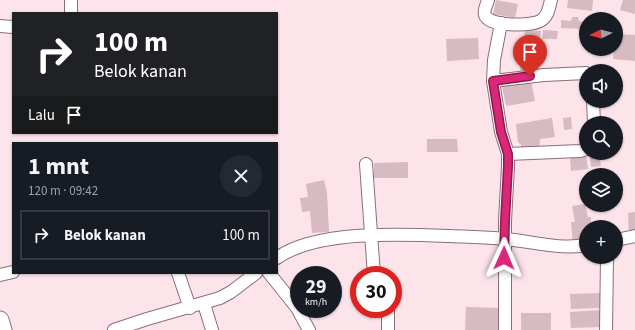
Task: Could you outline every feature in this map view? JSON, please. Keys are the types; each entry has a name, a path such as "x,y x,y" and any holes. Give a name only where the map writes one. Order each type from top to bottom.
{"street":[{"path":"71,0 71,12"},
{"path":"488,0 484,12 485,16 489,19 501,23 523,25 540,22 546,16 551,0"},
{"path":"501,23 494,60 493,81 501,132 508,154 505,239 505,330"},
{"path":"0,26 12,27"},
{"path":"493,81 544,75 579,73"},
{"path":"508,154 579,151"},
{"path":"366,164 373,266"},
{"path":"278,257 290,250 319,241 394,234 505,239 569,247 579,246"},
{"path":"623,239 635,236"},
{"path":"606,330 607,264"},
{"path":"0,275 12,272"},
{"path":"178,274 190,308"},
{"path":"114,330 147,319 204,304 226,295 255,274"},
{"path":"270,274 297,308 308,330"},
{"path":"204,304 212,330"},
{"path":"388,318 388,330"},
{"path":"0,320 3,330"}],"building":[{"path":"496,0 518,4 515,18 493,14"},
{"path":"568,0 593,0 592,11 567,8"},
{"path":"623,0 635,0 635,14 620,10"},
{"path":"572,17 578,17 579,29 561,28 561,20 571,21"},
{"path":"525,29 541,31 536,72 520,70"},
{"path":"543,30 558,31 557,39 542,39"},
{"path":"623,34 635,35 635,61 613,59 613,56 623,56"},
{"path":"478,38 479,59 447,61 446,39"},
{"path":"531,81 535,101 506,106 502,86"},
{"path":"571,117 572,129 564,130 563,118"},
{"path":"552,118 555,137 540,139 539,153 521,148 521,144 518,143 516,124"},
{"path":"427,139 457,139 458,152 427,152"},
{"path":"579,156 579,160 587,160 588,168 579,168 579,170 571,171 570,157"},
{"path":"590,160 600,160 601,166 591,167"},
{"path":"408,162 408,178 374,178 374,163"},
{"path":"324,180 327,193 329,232 312,233 310,211 302,212 300,198 308,197 306,184"},
{"path":"579,205 579,212 587,212 588,217 591,217 591,220 579,220 579,241 573,243 571,222 575,222 572,206"},
{"path":"635,212 635,233 629,234 628,213"},
{"path":"601,293 602,308 571,309 570,294"},
{"path":"466,307 501,308 500,330 465,330"},
{"path":"600,310 601,327 571,328 570,312"},
{"path":"521,313 551,313 551,330 521,330"}],"route":[{"path":"504,258 508,154 497,113 493,81 530,76"}]}
